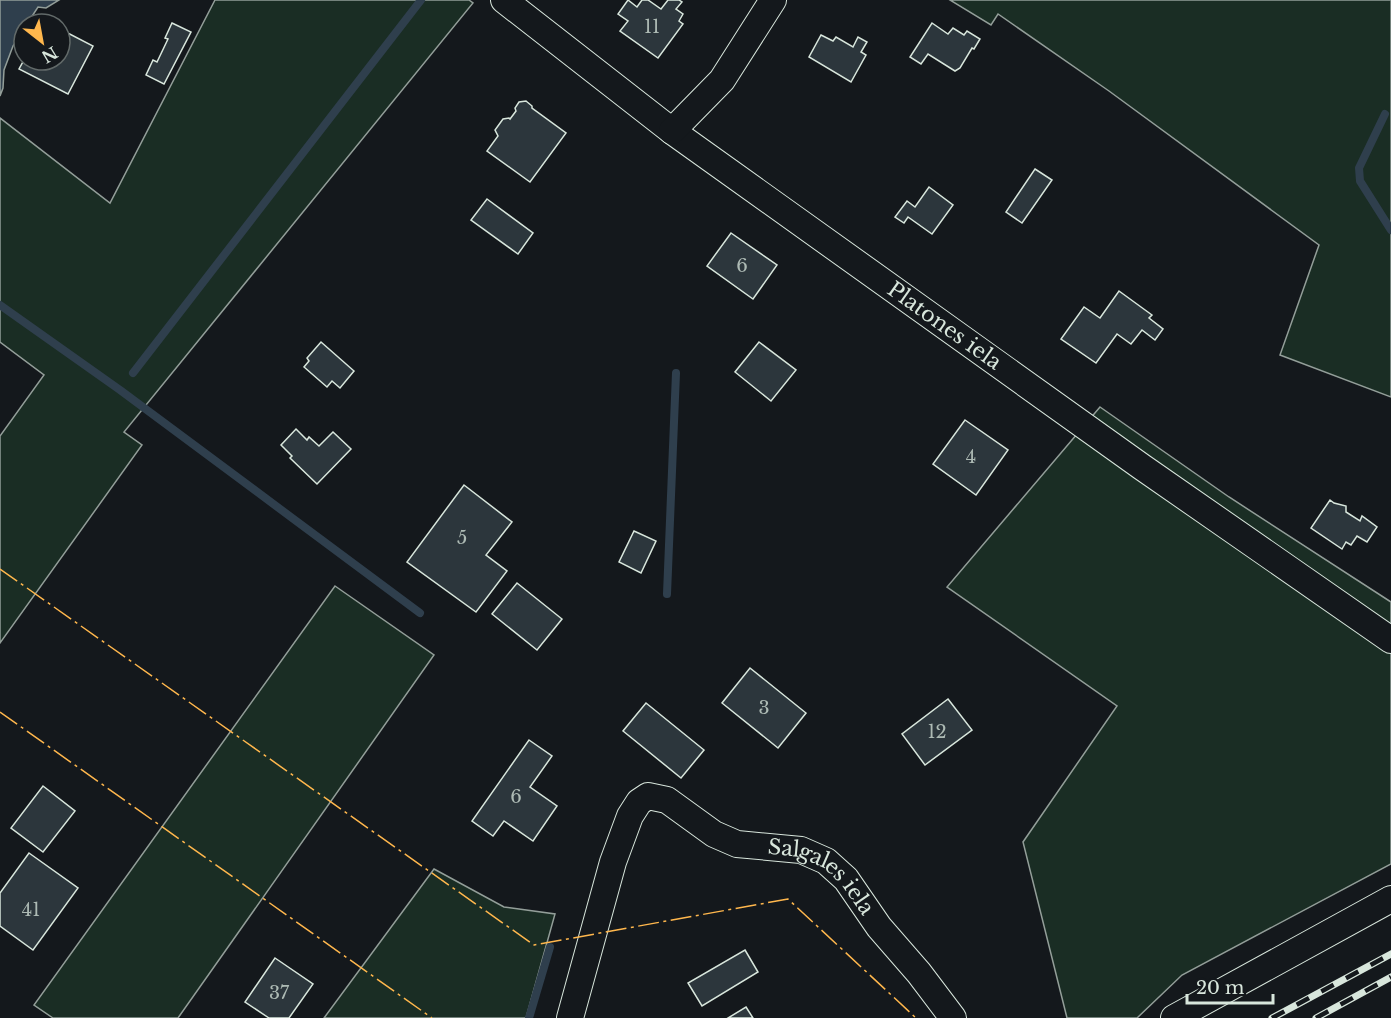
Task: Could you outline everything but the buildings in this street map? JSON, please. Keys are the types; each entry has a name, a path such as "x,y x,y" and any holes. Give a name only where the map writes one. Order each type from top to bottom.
{"street":[{"name":"Platones iela","path":"504,0 672,131 1142,467 1391,640"},
{"path":"672,131 722,80 773,0"},
{"name":"Salgales iela","path":"570,1018 613,862 630,816 639,802 648,796 667,800 714,834 737,844 801,850 826,861 846,879 879,927 919,973 953,1018"},
{"path":"1174,1018 1391,899"}],"green space":[{"path":"215,0 469,0 473,3 124,432 142,445 0,643 0,436 44,375 0,342 0,118 110,203"},
{"path":"950,0 1391,0 1391,397 1280,355 1319,245 1109,91 998,14 991,25"},
{"path":"1100,407 1229,497 1391,602 1391,864 1182,975 1137,1018 1067,1018 1023,842 1117,706 947,587"},
{"path":"335,586 434,655 178,1018 53,1018 34,1005"},
{"path":"434,869 504,907 555,914 526,1018 324,1018"}],"water":[{"path":"0,0 59,0 46,8 38,7 35,12 12,12 12,49 4,70 0,96"}],"waterway":[{"path":"133,373 421,0"},
{"path":"1385,114 1359,168 1360,181 1391,230"},
{"path":"0,305 120,390 420,613"},
{"path":"667,594 676,373"},
{"path":"529,1018 550,947"}],"railway":[{"path":"1272,1018 1391,954"},
{"path":"1316,1018 1391,977"}],"power":[{"path":"0,569 534,945 788,899 916,1018"},
{"path":"0,712 432,1018"}]}
